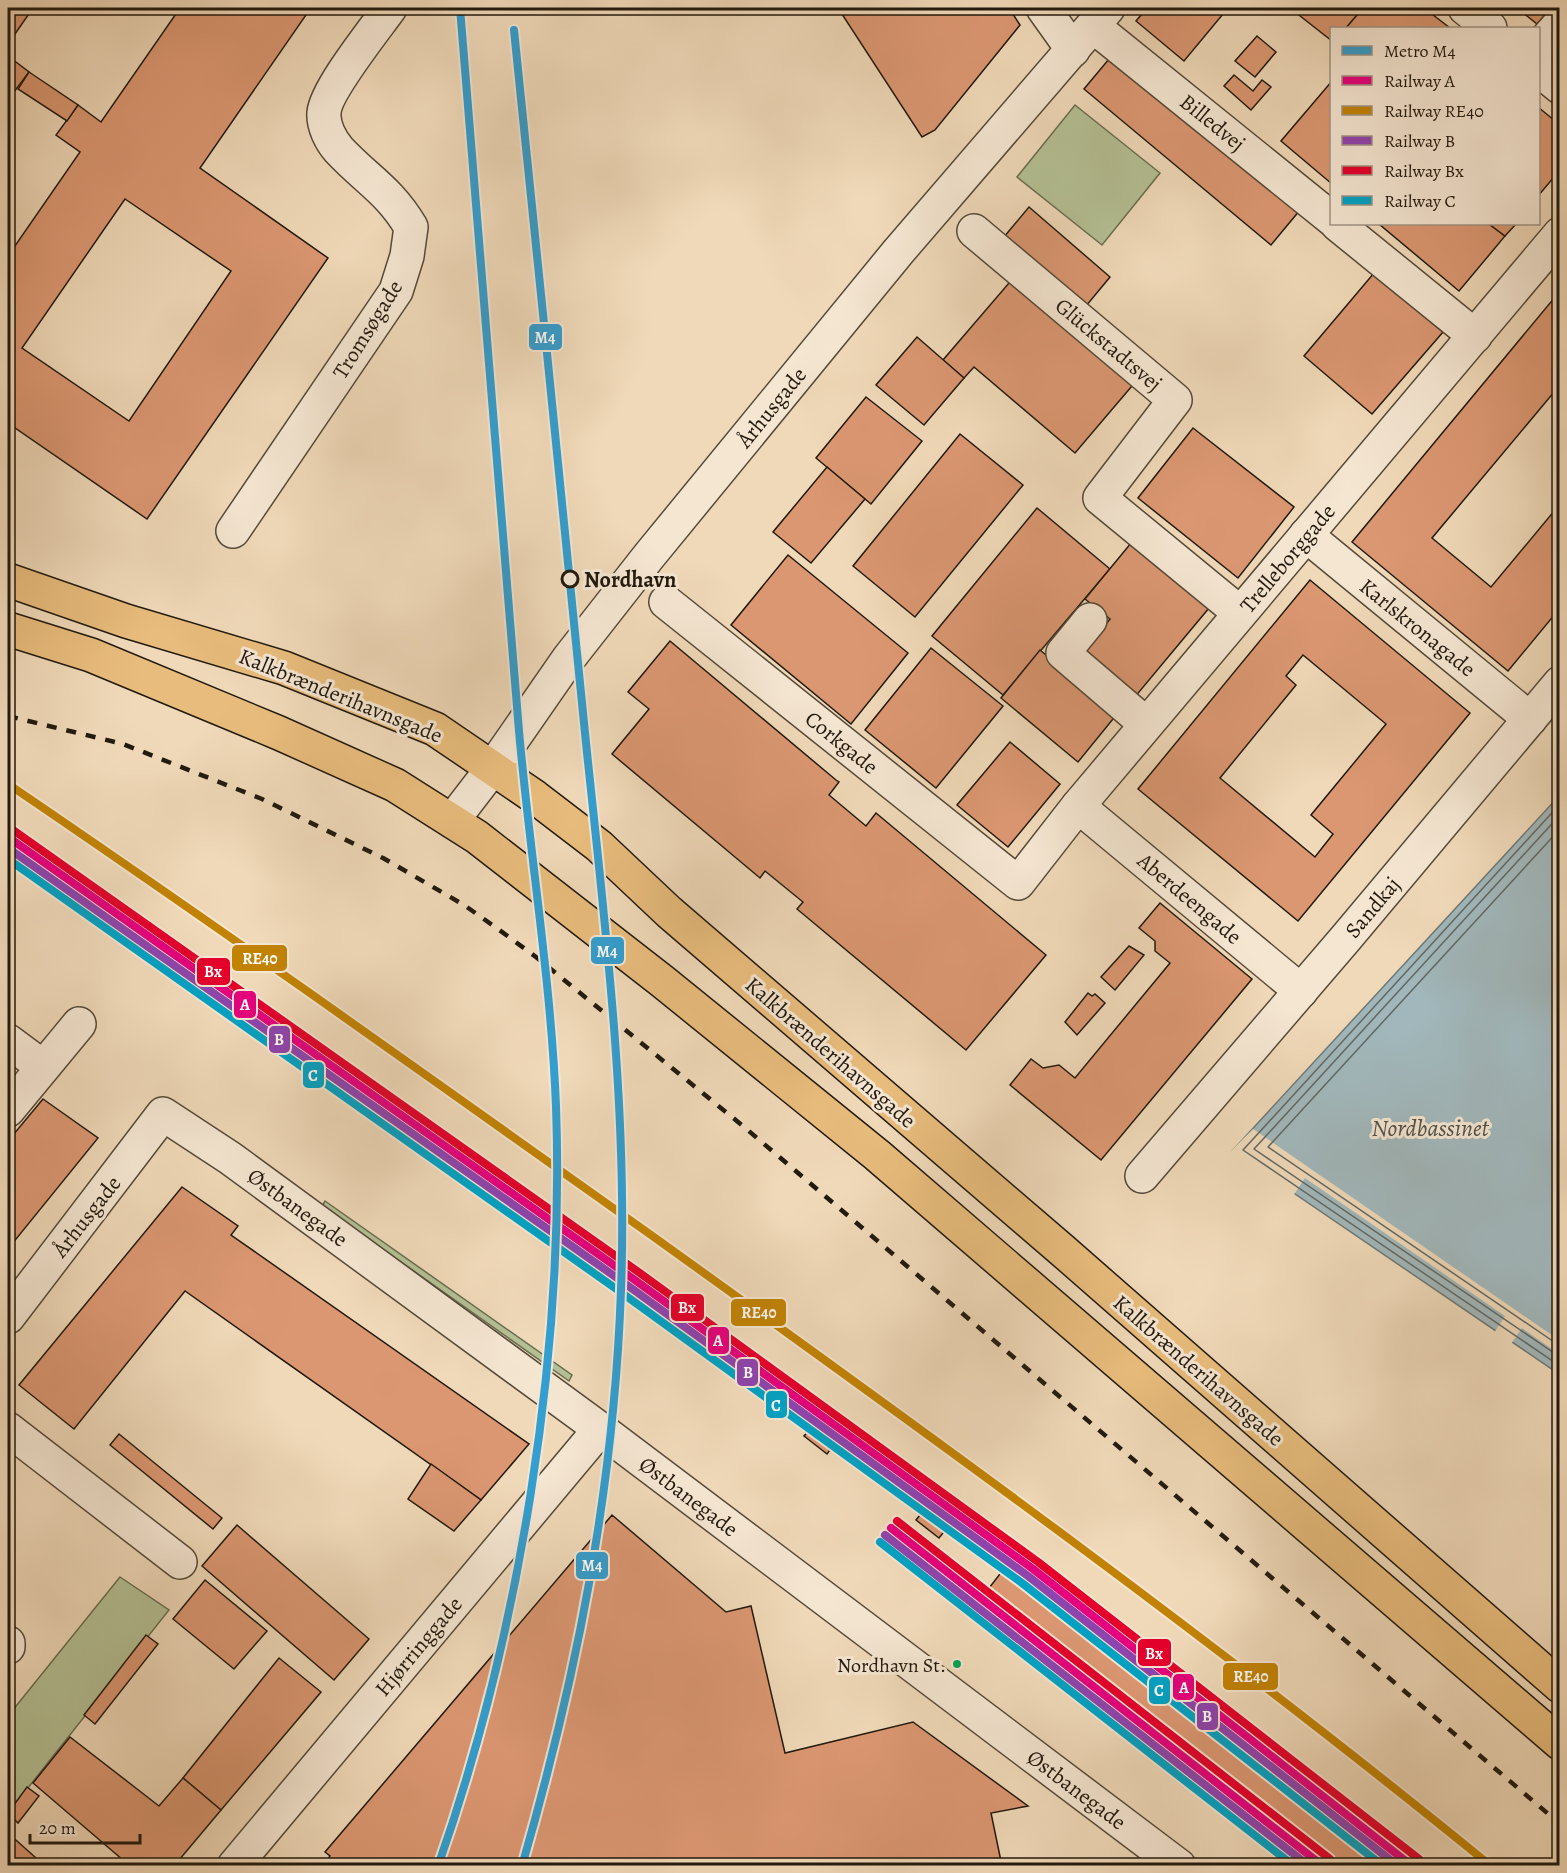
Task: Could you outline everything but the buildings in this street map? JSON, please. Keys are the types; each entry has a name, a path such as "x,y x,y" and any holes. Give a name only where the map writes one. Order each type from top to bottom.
{"main road":[{"name":"Kalkbrænderihavnsgade","path":"8,580 126,621 284,668 435,729 535,797 599,846 669,912 1062,1250 1560,1686"},
{"name":"Kalkbrænderihavnsgade","path":"8,629 90,655 279,733 395,785 477,837 662,981 877,1155 1560,1743"}],"street":[{"name":"Tromsøgade","path":"233,531 396,291 407,256 411,227 387,192 338,149 327,132 323,112 332,92 390,8"},
{"name":"Billedvej","path":"1043,8 1092,28 1330,217"},
{"path":"1465,8 1489,27"},
{"path":"1540,48 1560,24"},
{"name":"Århusgade","path":"452,821 492,769 563,666 649,556 905,243 1092,28"},
{"path":"1540,70 1560,87"},
{"path":"1338,225 1475,336"},
{"name":"Glückstadtsvej","path":"974,231 1175,400 1100,498 1240,614"},
{"name":"Trelleborggade","path":"1018,883 1146,724 1558,240"},
{"name":"Karlskronagade","path":"1306,535 1530,719"},
{"name":"Corkgade","path":"666,602 1018,883"},
{"path":"1090,620 1063,653 1146,724"},
{"name":"Sandkaj","path":"1142,1176 1560,683"},
{"name":"Aberdeengade","path":"1078,806 1301,991"},
{"path":"8,1110 79,1024"},
{"path":"8,1041 43,1067"},
{"name":"Århusgade","path":"8,1317 163,1114"},
{"name":"Østbanegade","path":"163,1114 230,1158 600,1429 1179,1866"},
{"path":"8,1429 180,1562"},
{"name":"Hjørringgade","path":"237,1865 600,1429"}],"green space":[{"path":"1075,105 1160,173 1102,245 1017,177"},
{"path":"325,1201 572,1375 569,1381 322,1206"},
{"path":"120,1577 169,1610 8,1813 8,1716"}],"water":[{"name":"Nordbassinet","path":"1559,796 1559,1374 1232,1151"}],"pier":[{"path":"1253,1129 1559,1340 1559,1354 1522,1328 1511,1344 1494,1333 1505,1316 1305,1178 1293,1196 1230,1152"}],"railway":[{"path":"8,716 123,744 262,799 383,858 464,905 498,929 536,957 743,1126 1560,1824"}],"metro line":[{"name":"M4","path":"438,1866 467,1777 492,1684 514,1588 531,1491 544,1393 553,1296 557,1200 556,1106 550,1012 519,731 460,8"},
{"name":"M4","path":"514,30 607,941 618,1080 622,1220 617,1364 610,1437 590,1581 560,1723 522,1866"}],"rail line":[{"name":"RE40","path":"8,784 338,1013 875,1396 1083,1549 1289,1705 1491,1866"},
{"name":"Bx","path":"13,830 637,1271 1038,1562 1419,1859"},
{"name":"A","path":"8,837 632,1278 1033,1569 1412,1866"},
{"name":"B","path":"8,848 627,1285 1028,1576 1398,1866"},
{"name":"C","path":"8,859 622,1293 1022,1583 1383,1866"},
{"name":"Bx","path":"897,1521 1330,1859"},
{"name":"A","path":"891,1528 1323,1866"},
{"name":"B","path":"885,1535 1309,1866"},
{"name":"C","path":"880,1542 1294,1866"}],"place":[{"name":"Nordhavn","path":"570,579"},
{"name":"Nordhavn St.","path":"957,1664"}]}
